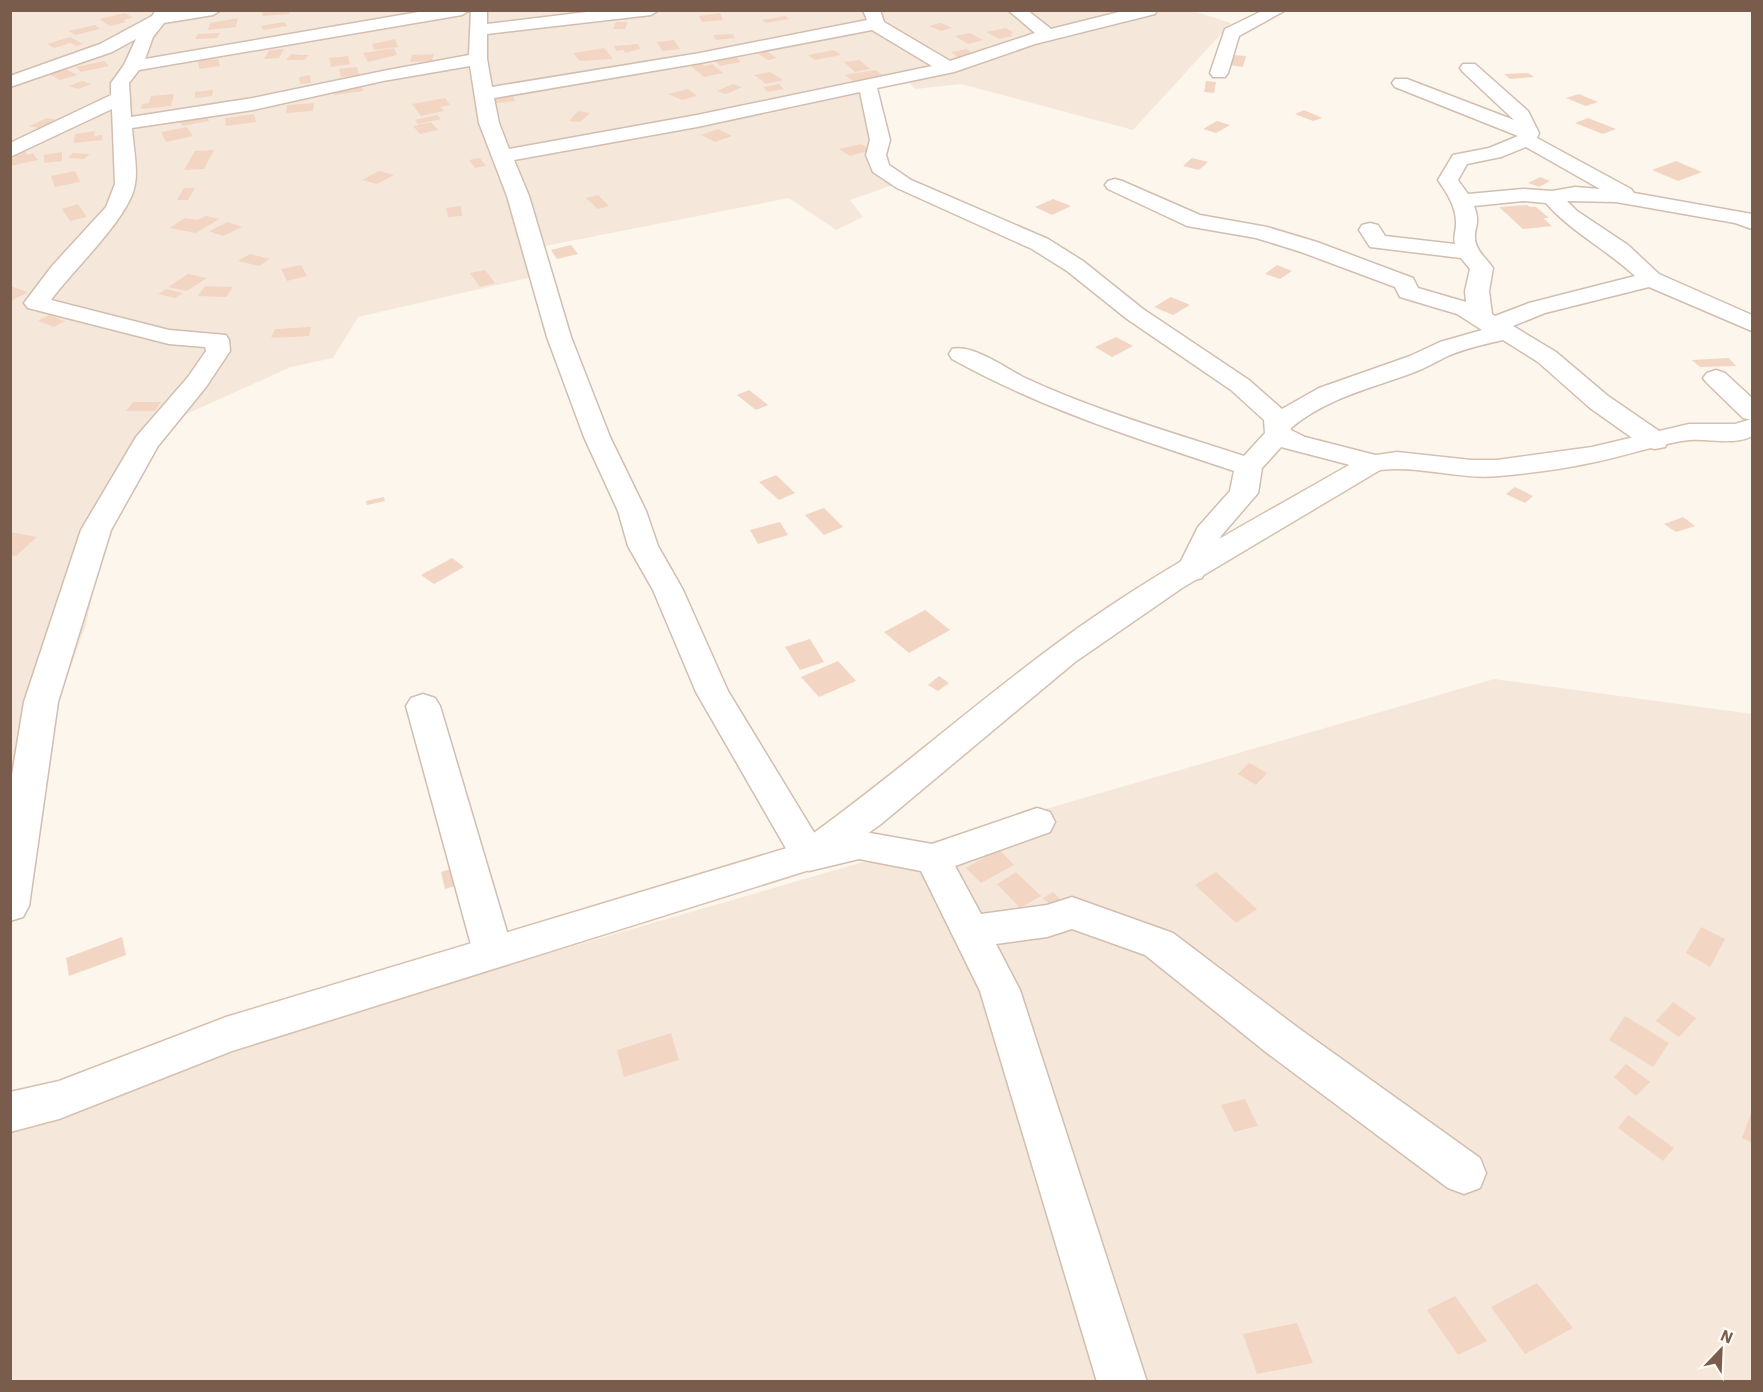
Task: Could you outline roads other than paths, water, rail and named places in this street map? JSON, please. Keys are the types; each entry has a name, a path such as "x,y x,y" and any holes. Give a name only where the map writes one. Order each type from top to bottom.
{"street":[{"path":"10,82 106,48 162,15 213,10"},
{"path":"134,66 462,10"},
{"path":"479,10 478,58 489,123 518,196 559,337 609,466 632,511 643,546 668,590 712,692 809,856"},
{"path":"477,30 651,10"},
{"path":"1016,10 1048,35"},
{"path":"502,156 697,121 948,68 1048,35 1149,10"},
{"path":"1233,11 1274,12"},
{"path":"1219,73 1231,33 1274,12"},
{"path":"10,906 41,702 96,530 146,444 197,382 218,351 217,340 169,337 36,303 60,271 116,209 126,184 120,83 134,66 145,37 162,15"},
{"path":"483,94 700,58 873,17 948,68"},
{"path":"121,124 252,104 478,58"},
{"path":"1469,68 1521,115 1528,137"},
{"path":"1401,83 1528,137 1621,190 1629,199"},
{"path":"867,84 880,140 876,155 880,168 904,184 1040,244 1075,266 1134,314 1240,385 1277,418 1278,429 1295,443 1373,463 1397,460 1471,468 1497,468 1592,455 1689,432 1741,432 1751,425 1716,378"},
{"path":"10,151 120,98"},
{"path":"1493,325 1476,291 1482,268 1468,252 1464,238 1468,230 1467,217 1461,201 1448,180 1460,159 1494,153 1528,137"},
{"path":"1115,184 1195,220 1259,232 1309,247 1405,283 1408,292 1465,309 1547,357 1599,402 1655,441"},
{"path":"1461,201 1523,195 1552,197 1575,193 1729,215 1752,222"},
{"path":"1552,197 1569,216 1620,250 1651,279 1752,324"},
{"path":"1370,230 1378,242 1468,252"},
{"path":"1191,571 1208,533 1244,493 1249,467 1292,412 1326,392 1417,363 1442,350 1463,343 1493,325 1537,308 1651,279"},
{"path":"961,354 997,376 1088,412 1249,467"},
{"path":"809,856 868,814 1064,654 1171,581 1373,463"},
{"path":"423,706 494,952"},
{"path":"10,1112 59,1100 226,1035 809,856 859,845 933,860 1037,822"},
{"path":"933,860 1000,990 1122,1382"},
{"path":"970,932 1047,921 1072,913 1159,944 1282,1040 1464,1173"}]}
